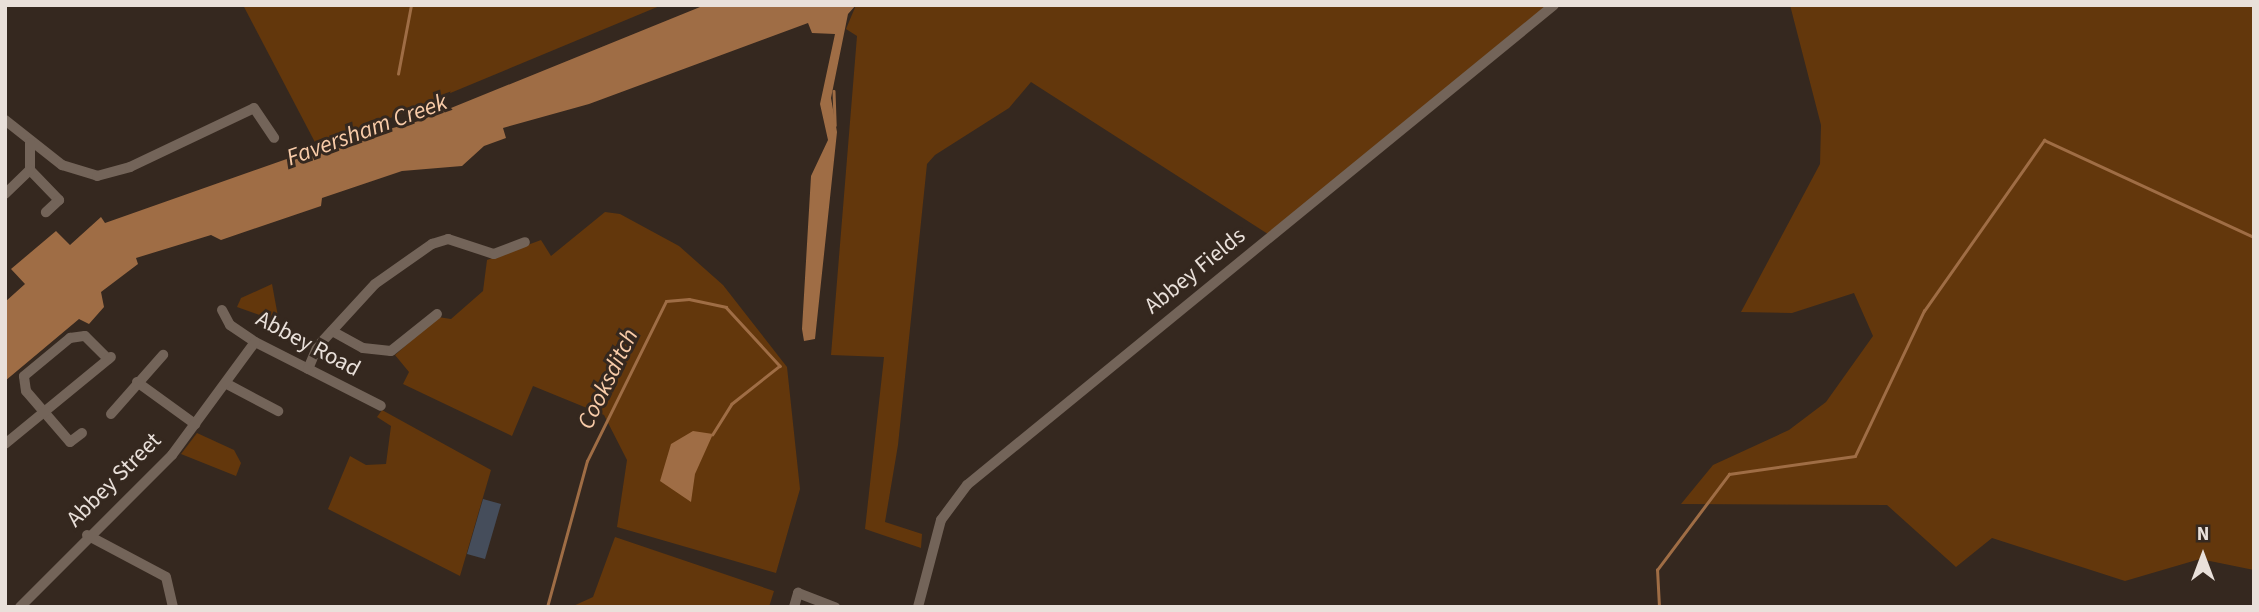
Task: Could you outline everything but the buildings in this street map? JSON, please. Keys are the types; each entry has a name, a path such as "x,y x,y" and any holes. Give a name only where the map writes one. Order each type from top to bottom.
{"street":[{"name":"Abbey Fields","path":"918,607 941,520 967,485 1554,5"},
{"path":"5,120 30,143 74,172 113,174 254,108 274,138"},
{"path":"30,143 30,170 59,200 46,212"},
{"path":"5,194 30,170"},
{"path":"307,369 332,331 375,284 432,244 448,239 494,254 524,242"},
{"name":"Abbey Road","path":"222,310 230,325 254,342 382,406"},
{"path":"332,331 363,348 391,351 437,314"},
{"path":"5,444 48,413 111,358 85,336 78,337 31,368 23,384 48,413 70,442 82,433"},
{"name":"Abbey Street","path":"20,607 87,535 139,489 227,384 254,342"},
{"path":"111,414 163,355"},
{"path":"137,382 195,424"},
{"path":"227,384 278,411"},
{"path":"87,535 166,577 173,607"},
{"path":"794,607 798,593 835,607"}],"shaded area":[{"path":"243,5 662,5 318,148"},
{"path":"705,5 856,5 848,14 831,98 837,132 815,339 804,341 802,329 811,176 828,140 820,104 835,34 812,33 808,23 589,104 503,128 506,138 484,146 462,166 402,171 322,198 321,206 221,240 211,235 136,258 138,264 101,292 104,307 89,324 79,319 5,381 5,302 25,284 11,269 56,231 70,245 101,217 105,223 318,148 419,121"},
{"path":"856,5 1553,5 1271,236 1031,82 1009,108 935,155 927,164 898,445 885,522 922,534 921,548 865,529 884,357 831,355 857,36 846,29"},
{"path":"1790,5 2254,5 2254,570 2200,559 2125,581 1992,538 1956,567 1887,505 1681,504 1713,465 1789,430 1826,402 1873,336 1854,293 1792,313 1741,312 1820,164 1821,125"},
{"path":"605,212 620,214 679,246 723,285 787,367 800,489 776,573 617,527 627,460 604,415 533,386 512,436 403,384 409,372 395,355 438,317 451,319 483,291 487,260 541,240 551,256"},
{"path":"272,284 279,322 237,307 241,298"},
{"path":"382,410 491,470 460,576 328,509 350,456 366,465 386,464 391,426 377,417"},
{"path":"693,431 713,434 695,474 691,502 660,481 671,444"},
{"path":"197,433 234,450 241,463 236,476 181,454"},
{"path":"615,537 774,591 769,607 571,607 593,597"}],"waterway":[{"path":"398,74 411,5"},
{"path":"834,91 835,125"},
{"path":"1659,607 1657,570 1729,474 1855,456 1924,311 2044,140 2254,237"},
{"name":"Cooksditch","path":"547,607 587,461 666,301 689,299 726,307 780,366 732,404 713,434"}],"water label":[{"name":"Faversham Creek","path":"367,130"}]}
